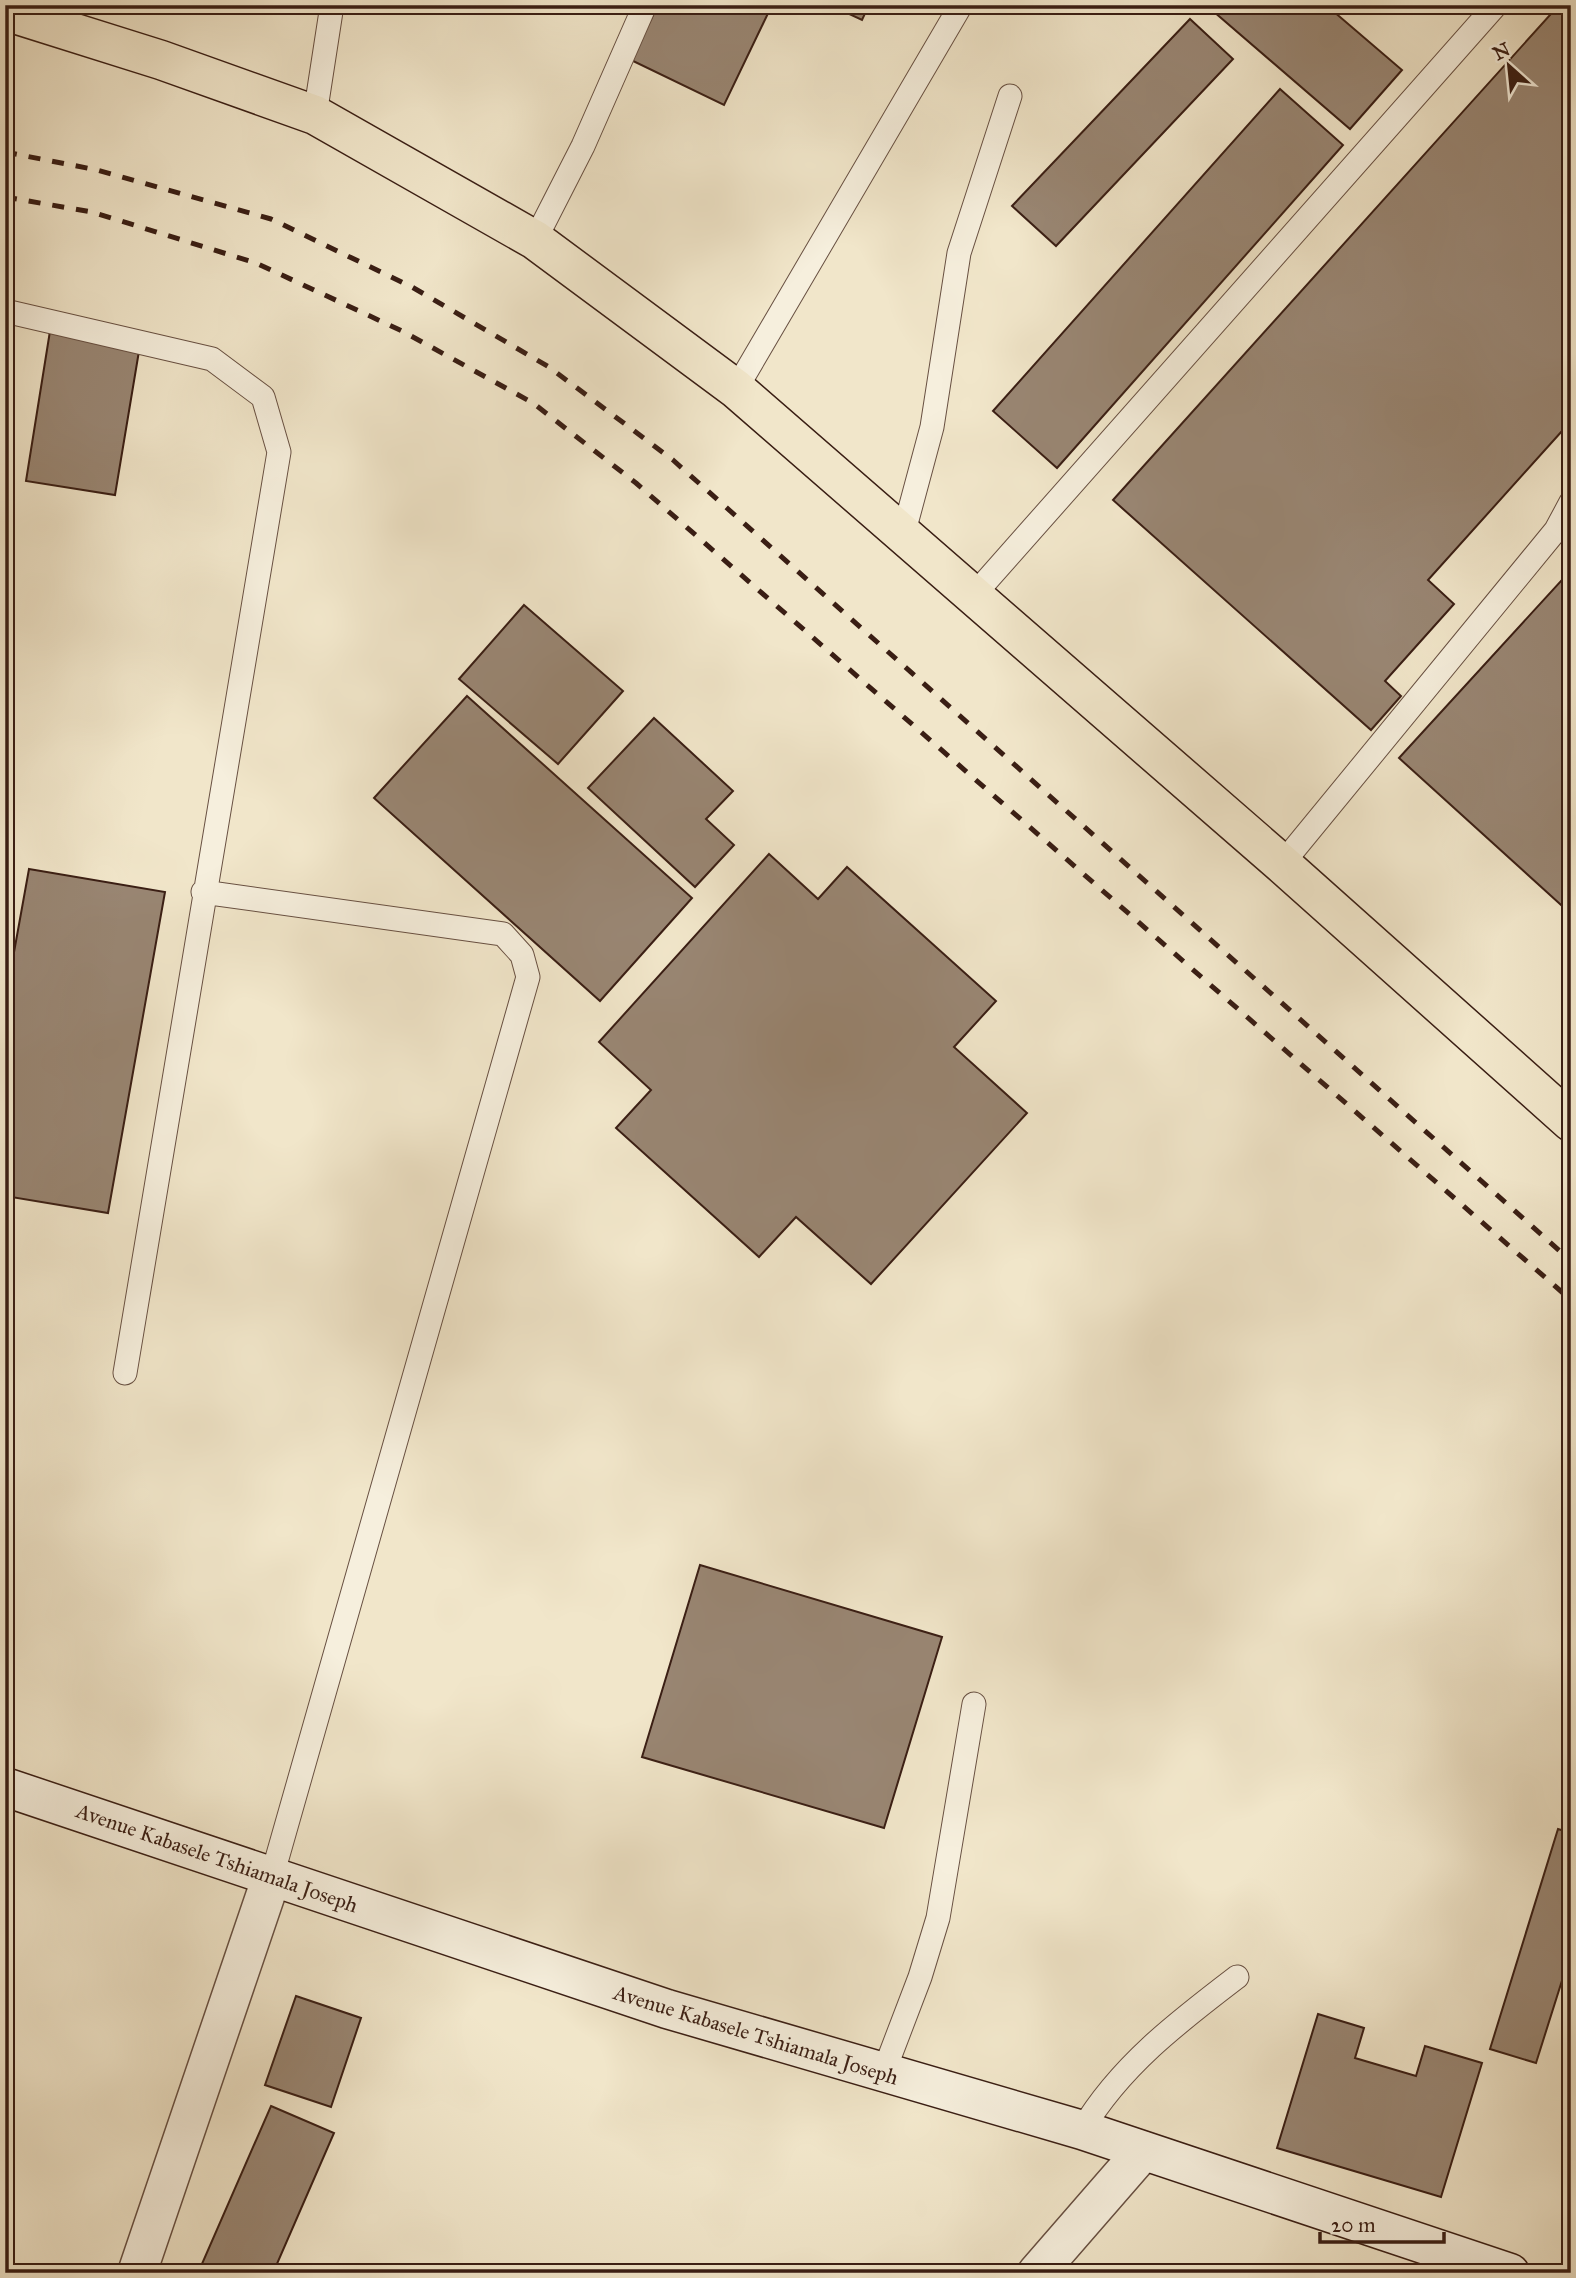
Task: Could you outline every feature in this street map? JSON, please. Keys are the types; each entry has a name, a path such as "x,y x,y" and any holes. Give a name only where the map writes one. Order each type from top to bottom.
{"main road":[{"path":"5,11 161,60 315,115 535,240 736,389 1282,864 1571,1122"},
{"name":"Avenue Kabasele Tshiamala Joseph","path":"5,1787 667,2010 1082,2130 1510,2273"},
{"path":"137,2273 272,1876"},
{"path":"1037,2273 1143,2151"}],"lane":[{"path":"315,115 332,5"},
{"path":"535,240 583,146 645,5"},
{"path":"736,389 961,5"},
{"path":"973,596 1496,5"},
{"path":"903,535 932,427 959,253 1010,96"},
{"path":"5,311 212,359 263,397 279,452 203,892 125,1373"},
{"path":"1282,864 1556,530 1571,502"},
{"path":"203,892 503,934 522,955 528,976 272,1876"},
{"path":"883,2074 920,1977 938,1918 974,1704"},
{"path":"1082,2130 1099,2103 1159,2037 1237,1977"}],"building":[{"path":"658,5 772,5 724,105 631,60"},
{"path":"830,5 869,5 862,20"},
{"path":"1206,5 1326,5 1402,70 1350,129"},
{"path":"1559,5 1571,5 1571,421 1428,580 1454,604 1385,681 1401,696 1371,730 1113,500"},
{"path":"1190,19 1233,59 1056,246 1012,206"},
{"path":"1280,89 1343,145 1057,468 993,411"},
{"path":"50,331 140,345 115,495 26,481"},
{"path":"1571,570 1571,914 1399,758"},
{"path":"524,605 623,691 558,764 459,679"},
{"path":"467,696 692,898 600,1001 374,798"},
{"path":"654,718 733,791 706,819 734,845 695,887 588,788"},
{"path":"769,854 818,899 847,867 996,1001 954,1047 1027,1113 871,1284 796,1217 759,1257 616,1128 651,1090 599,1042"},
{"path":"29,869 165,892 108,1213 5,1196 5,1002"},
{"path":"700,1565 942,1637 884,1828 642,1757"},
{"path":"1558,1829 1571,1833 1571,1952 1536,2063 1490,2049"},
{"path":"296,1996 361,2018 331,2107 265,2085"},
{"path":"1318,2014 1364,2028 1355,2058 1416,2076 1425,2046 1482,2063 1441,2197 1277,2148"},
{"path":"271,2106 334,2133 273,2273 198,2273"}],"railway":[{"path":"5,152 97,170 271,219 412,287 549,367 673,460 1571,1261"},
{"path":"5,197 92,212 256,263 402,331 533,403 636,483 1571,1300"}]}
